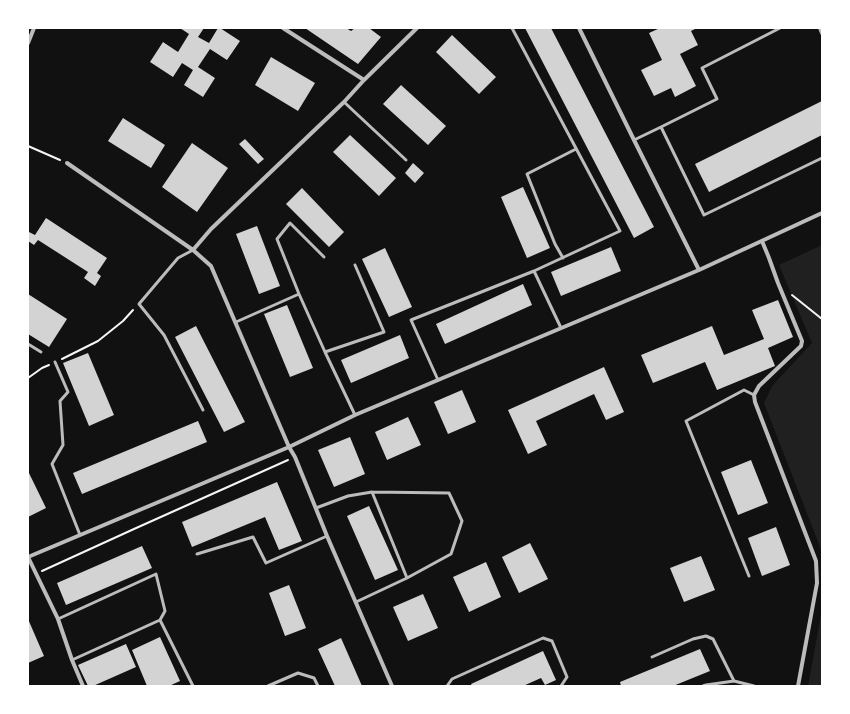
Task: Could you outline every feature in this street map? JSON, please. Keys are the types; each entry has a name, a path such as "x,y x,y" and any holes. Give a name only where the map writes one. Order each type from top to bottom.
{"street":[{"path":"28,43 34,28"},
{"path":"283,28 364,80"},
{"path":"193,250 211,229 344,102 364,80 417,28"},
{"path":"579,28 699,270"},
{"path":"820,28 822,33"},
{"path":"67,163 193,250 211,266 288,447 295,457 327,536 392,686"},
{"path":"83,686 72,660 58,619 28,557 288,447 355,415 699,270 822,213"},
{"path":"762,241 802,340 801,346 759,386 754,395 755,402 816,560 817,583 798,686"}],"lane":[{"path":"438,380 412,320 534,271 620,231 512,28"},
{"path":"634,140 717,99 702,68 780,28"},
{"path":"344,102 406,160"},
{"path":"661,127 704,215 822,158"},
{"path":"563,258 555,244 527,174 576,149"},
{"path":"324,257 290,223 277,239 299,294 355,415"},
{"path":"193,250 178,258 139,304 164,336 203,410"},
{"path":"325,352 384,332 355,265"},
{"path":"534,271 561,328"},
{"path":"236,322 299,294"},
{"path":"28,344 41,352"},
{"path":"55,362 68,392 60,401 63,445 52,464 80,535"},
{"path":"749,576 686,421 744,390 754,395"},
{"path":"316,508 348,496 372,492 449,493 462,521 451,554 407,578 356,602"},
{"path":"372,492 407,578"},
{"path":"197,554 253,538 266,563 327,536"},
{"path":"58,619 156,574 165,611 160,620 72,660"},
{"path":"160,620 193,686"},
{"path":"652,657 693,639 706,636 713,640 734,681"},
{"path":"447,686 452,679 543,638 552,640 567,677 561,686"},
{"path":"268,686 298,672 314,678 318,686"},
{"path":"703,686 734,681 754,686"}],"path":[{"path":"28,146 67,163"},
{"path":"778,283 822,319"},
{"path":"28,378 42,368 98,341 123,321 139,304"},
{"path":"36,574 295,457"}],"shaded area":[{"path":"822,245 822,552 764,403 772,386 812,343 779,265"},
{"path":"822,609 822,686 808,686"}],"building":[{"path":"180,28 204,28 198,37 209,43 218,28 240,41 227,60 210,49 198,67 215,78 203,97 184,85 193,70 182,63 173,77 150,62 163,42 178,52 189,34"},
{"path":"305,28 346,28 351,31 355,28 369,28 381,37 358,64"},
{"path":"525,28 551,28 654,227 634,238"},
{"path":"660,28 697,28 691,31 698,45 680,54 696,86 675,97 671,88 654,96 641,70 662,60 649,33"},
{"path":"452,35 496,77 479,94 436,52"},
{"path":"271,57 315,83 298,111 255,85"},
{"path":"401,85 446,126 428,145 383,104"},
{"path":"822,101 822,135 709,192 695,164"},
{"path":"123,118 165,145 151,168 108,141"},
{"path":"350,135 396,178 379,196 333,152"},
{"path":"245,139 264,159 258,164 239,144"},
{"path":"192,143 228,168 197,212 162,187"},
{"path":"413,163 424,173 415,183 405,173"},
{"path":"523,187 550,248 527,258 501,197"},
{"path":"302,188 344,232 329,247 286,204"},
{"path":"46,218 107,258 97,273 101,276 95,286 84,278 88,272 38,240 34,245 28,241 28,233 29,232 35,235"},
{"path":"257,226 280,286 259,294 236,234"},
{"path":"611,247 621,271 561,296 551,272"},
{"path":"385,248 412,307 389,317 362,259"},
{"path":"523,284 532,305 445,344 436,324"},
{"path":"28,294 67,319 49,347 28,334"},
{"path":"778,300 793,337 768,348 775,366 717,390 705,362 653,383 641,355 712,326 724,355 764,339 752,310"},
{"path":"287,305 313,368 290,377 264,314"},
{"path":"196,326 245,422 224,432 175,337"},
{"path":"400,335 409,358 351,383 341,360"},
{"path":"88,353 114,415 89,426 63,363"},
{"path":"604,367 624,412 606,420 594,394 536,421 547,445 528,454 508,410"},
{"path":"462,390 476,422 448,434 434,402"},
{"path":"408,417 421,445 387,460 375,432"},
{"path":"198,421 207,442 82,494 73,473"},
{"path":"350,437 365,474 334,487 318,450"},
{"path":"751,460 768,503 738,515 721,472"},
{"path":"28,471 46,508 28,517"},
{"path":"277,482 302,541 279,550 265,517 192,547 182,522"},
{"path":"369,506 398,570 375,580 347,516"},
{"path":"776,527 790,565 762,576 748,538"},
{"path":"530,543 548,579 519,593 502,557"},
{"path":"142,546 152,568 66,605 57,583"},
{"path":"701,556 715,590 684,602 670,568"},
{"path":"486,562 501,597 469,612 453,577"},
{"path":"289,585 306,628 285,636 269,593"},
{"path":"423,594 438,628 408,641 393,607"},
{"path":"28,619 44,656 28,663"},
{"path":"160,637 180,681 169,686 147,686 132,650"},
{"path":"341,638 362,686 335,686 318,649"},
{"path":"126,644 136,667 93,686 88,686 78,665"},
{"path":"700,649 710,671 673,686 621,686 620,682"},
{"path":"543,651 556,680 545,685 541,678 523,686 472,686 471,684"}]}
